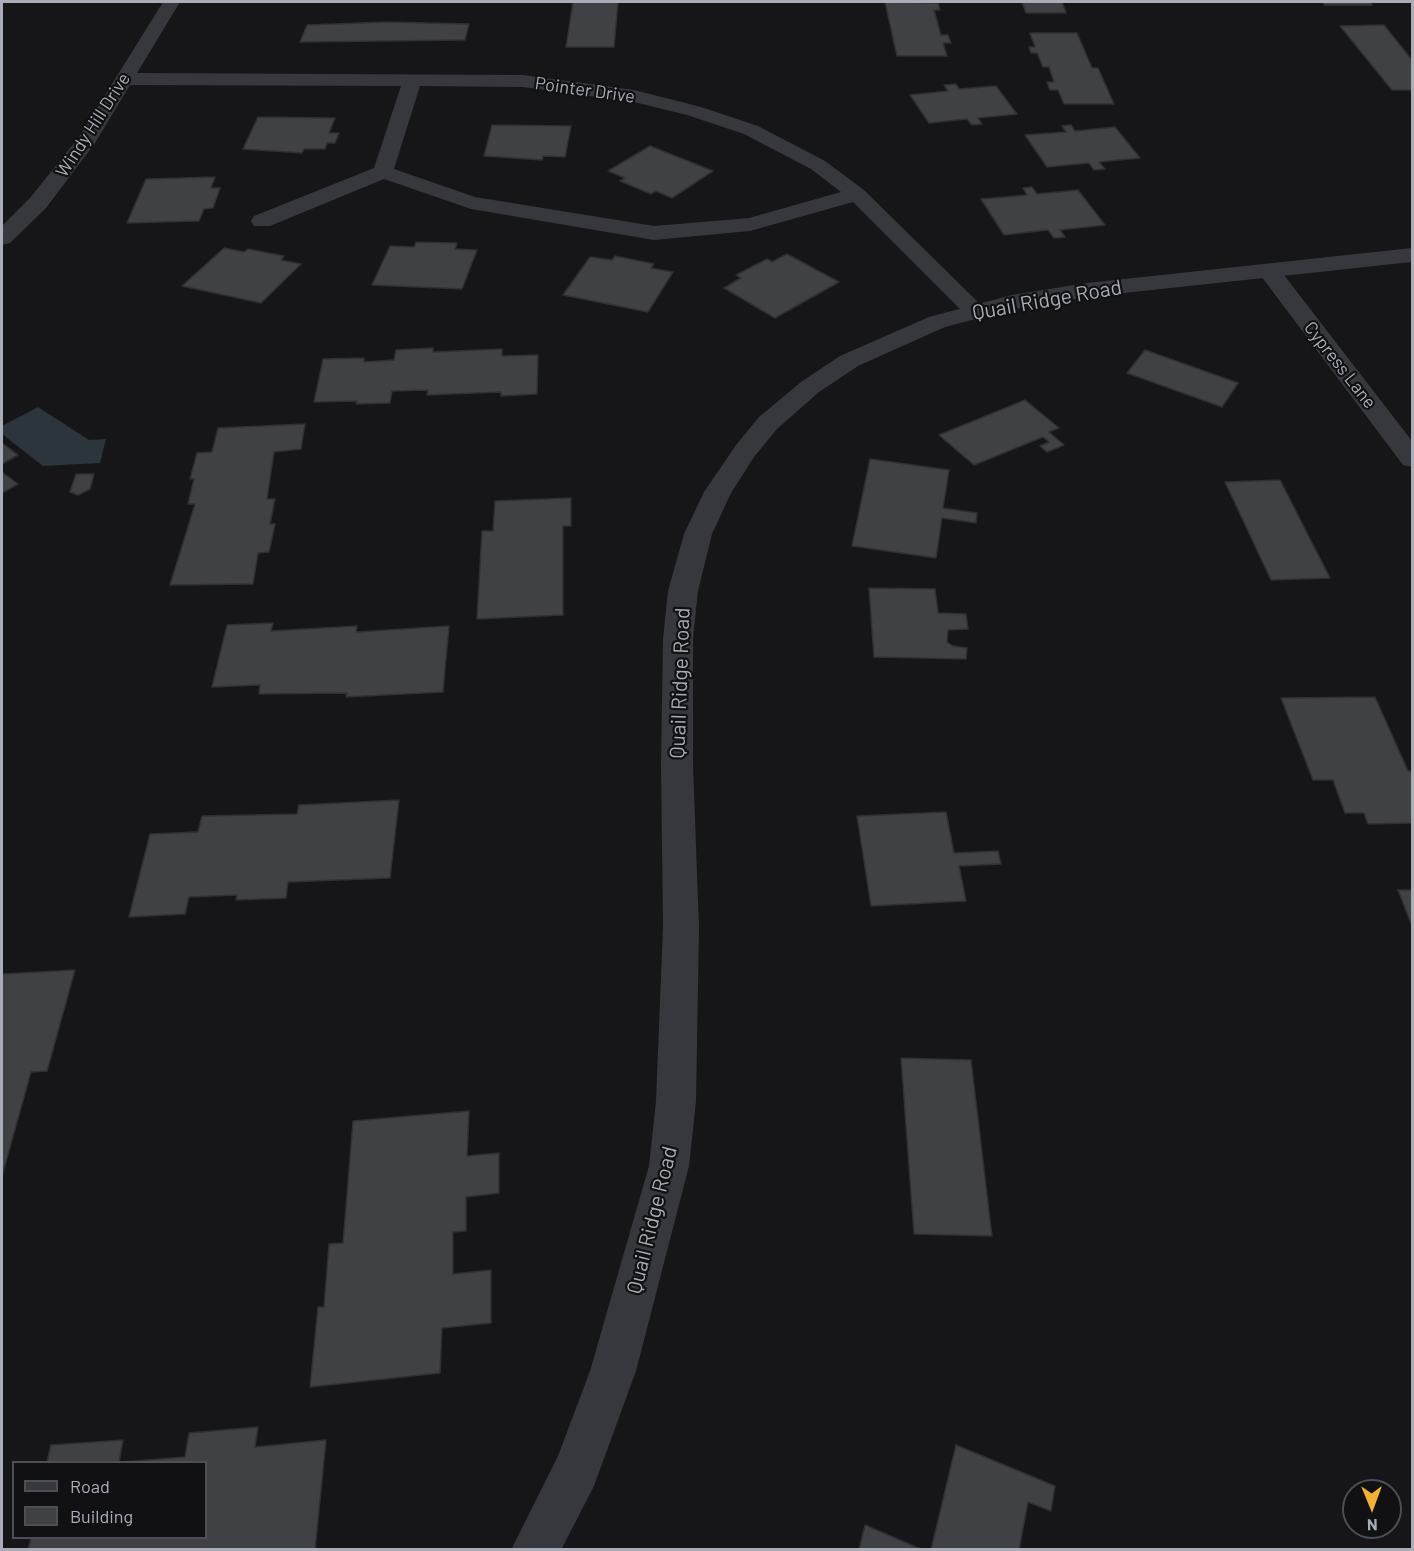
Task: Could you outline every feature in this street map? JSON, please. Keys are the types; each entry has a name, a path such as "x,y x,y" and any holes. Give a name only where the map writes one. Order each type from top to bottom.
{"street":[{"name":"Windy Hill Drive","path":"2,238 56,183 88,139 171,2"},
{"name":"Pointer Drive","path":"123,79 523,81 634,96 694,111 751,130 818,165 856,194 975,311"},
{"path":"383,172 412,81"},
{"path":"262,221 383,172 471,203 654,233 750,224 856,194"},
{"name":"Quail Ridge Road","path":"535,1550 577,1469 613,1371 669,1166 676,1101 681,927 677,765 678,639 683,591 698,534 718,492 745,451 768,423 810,387 849,361 937,322 1012,302 1087,290 1413,255"},
{"name":"Cypress Lane","path":"1269,271 1413,459"}],"shaded area":[{"path":"38,407 89,440 106,439 100,463 43,466 2,434 2,426"}],"building":[{"path":"573,2 618,2 614,47 566,47"},
{"path":"885,2 938,3 940,10 934,10 941,35 948,35 951,43 943,43 947,56 897,56"},
{"path":"1022,2 1062,2 1066,13 1026,13"},
{"path":"1322,2 1370,2 1372,5 1325,5"},
{"path":"387,22 469,24 465,40 300,42 307,25"},
{"path":"1384,25 1412,60 1412,90 1392,90 1340,26"},
{"path":"1030,33 1077,33 1092,68 1098,68 1114,104 1064,104 1058,90 1050,90 1047,82 1054,82 1049,67 1043,67 1037,53 1031,53 1029,47 1035,47"},
{"path":"956,84 959,89 996,86 1017,114 978,118 982,124 972,125 967,119 929,123 910,95 948,91 944,85"},
{"path":"258,117 335,118 329,133 339,133 335,143 327,143 325,149 304,149 302,153 243,149"},
{"path":"492,125 571,126 565,157 543,156 542,160 484,156"},
{"path":"1071,125 1075,131 1115,127 1140,158 1099,162 1105,169 1094,170 1089,163 1047,167 1025,135 1066,132 1062,126"},
{"path":"650,146 713,171 672,198 656,191 651,194 620,181 625,178 608,171"},
{"path":"215,177 211,188 220,188 213,208 204,209 199,221 127,223 146,179"},
{"path":"1032,187 1037,194 1078,190 1105,225 1060,230 1065,237 1054,238 1048,230 1004,235 981,199 1027,195 1023,188"},
{"path":"416,242 457,243 455,249 477,250 462,289 372,285 390,246 414,247"},
{"path":"224,248 244,252 248,249 284,256 281,260 301,264 261,303 182,286"},
{"path":"787,254 839,282 775,318 724,288 741,278 736,275 767,259 772,262"},
{"path":"615,256 654,264 651,268 673,272 648,312 563,295 590,257 612,260"},
{"path":"433,348 433,352 502,349 502,356 538,355 537,394 501,396 501,392 427,395 428,390 392,391 390,403 314,402 323,359 364,358 364,362 394,360 396,350"},
{"path":"1145,350 1238,383 1222,407 1127,373"},
{"path":"1025,400 1059,428 1049,432 1064,445 1047,452 1040,446 1049,442 1043,437 974,465 939,435"},
{"path":"305,424 301,449 274,452 267,499 275,499 270,524 275,524 269,552 258,553 253,584 170,585 195,504 188,504 194,479 190,479 197,453 212,452 218,428"},
{"path":"2,443 18,455 2,464"},
{"path":"870,459 949,470 943,508 977,513 976,523 942,518 936,558 852,546"},
{"path":"2,472 18,484 2,493"},
{"path":"76,474 94,474 90,489 78,495 70,492"},
{"path":"1280,480 1330,578 1271,580 1225,482"},
{"path":"571,498 571,526 563,526 563,615 477,619 482,531 493,531 495,501"},
{"path":"869,588 935,589 938,613 966,614 968,629 948,630 947,642 953,646 967,648 966,659 874,657"},
{"path":"273,623 271,631 357,626 356,632 449,626 443,692 346,697 347,693 259,694 260,685 212,687 227,625"},
{"path":"1375,697 1408,771 1412,771 1412,823 1368,824 1364,813 1345,813 1333,780 1313,780 1281,698"},
{"path":"399,800 390,878 288,882 286,898 236,900 237,895 189,897 185,914 129,917 150,834 198,832 202,816 297,814 299,805"},
{"path":"946,812 954,853 998,851 1001,864 959,866 966,901 871,906 857,816"},
{"path":"1398,890 1412,890 1412,926"},
{"path":"75,970 47,1071 31,1072 2,1176 2,974"},
{"path":"901,1058 971,1060 992,1236 914,1234"},
{"path":"469,1111 467,1156 499,1153 499,1193 466,1197 466,1231 453,1232 453,1274 491,1270 491,1323 442,1328 440,1373 310,1387 318,1307 324,1307 329,1244 343,1243 353,1121"},
{"path":"258,1427 255,1447 326,1440 315,1550 28,1550 31,1539 207,1539 207,1461 135,1461 185,1457 189,1433"},
{"path":"123,1440 119,1461 47,1461 51,1445"},
{"path":"956,1445 1055,1486 1051,1511 1028,1502 1019,1550 931,1550"},
{"path":"865,1525 923,1550 859,1550"}]}
